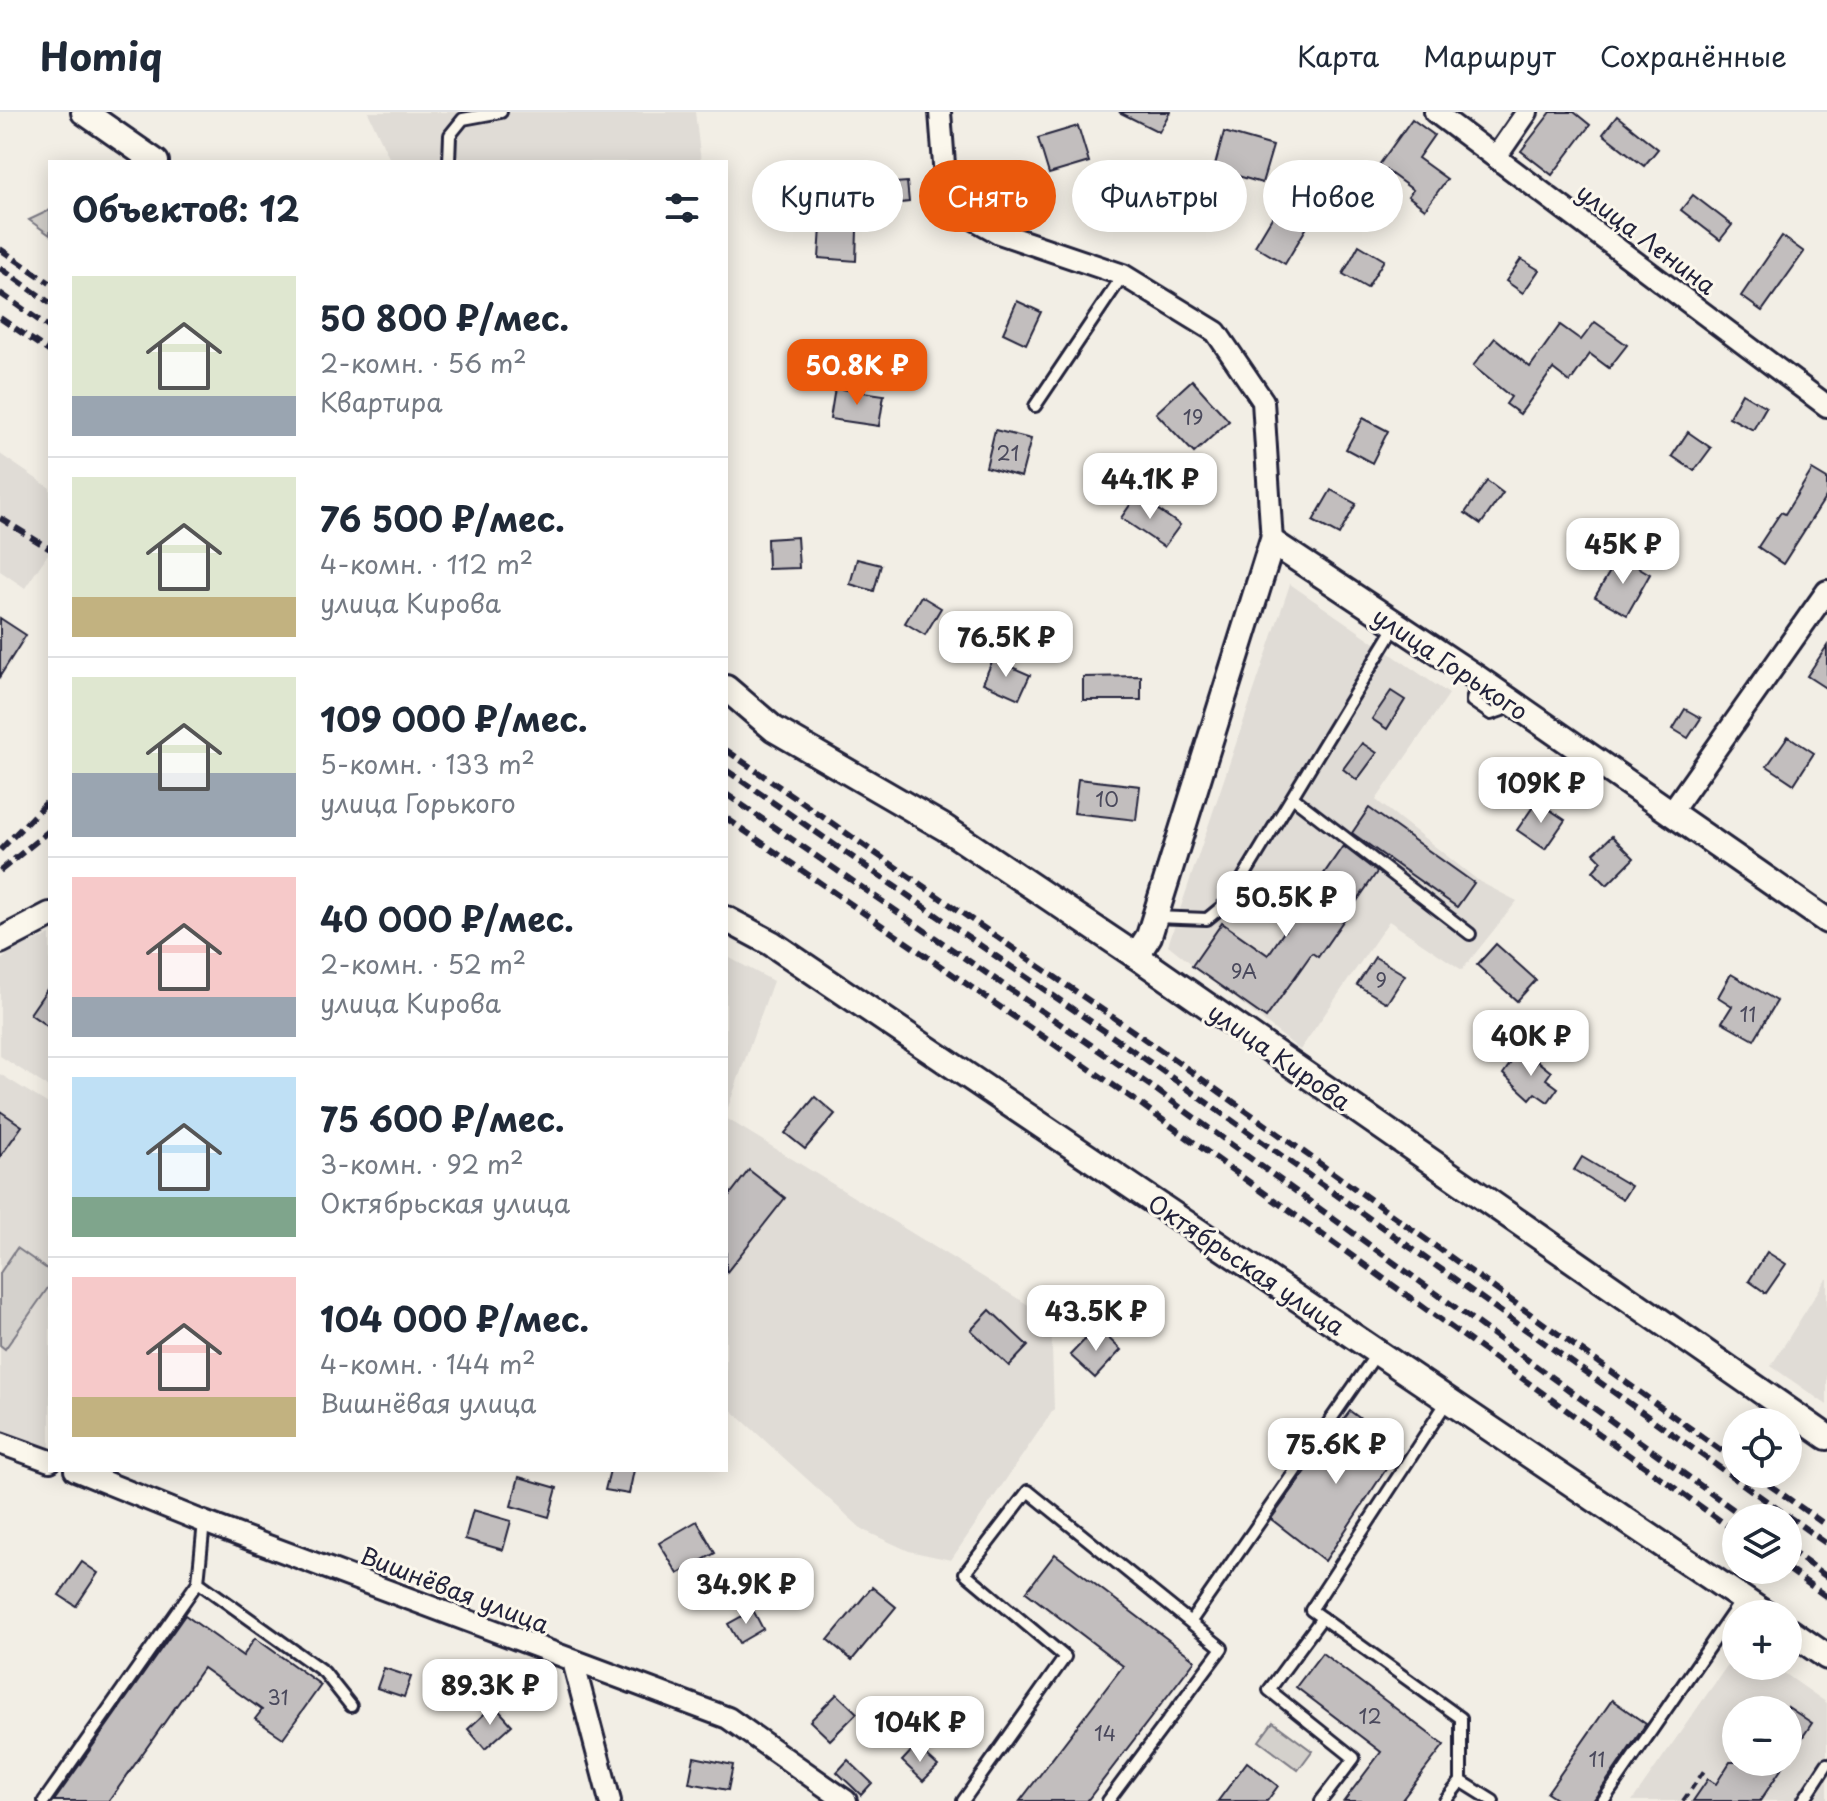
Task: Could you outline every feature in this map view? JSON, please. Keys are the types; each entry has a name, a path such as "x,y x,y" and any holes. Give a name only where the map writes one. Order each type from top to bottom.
{"street":[{"path":"84,112 153,160"},
{"path":"940,112 947,204 999,233 1123,275 1216,332 1263,401 1272,542 1149,936 1136,956"},
{"name":"улица Ленина","path":"1435,112 1827,406"},
{"path":"1496,157 1527,112"},
{"name":"улица Горького","path":"1272,542 1395,627 1477,678 1827,921"},
{"path":"1670,814 1827,591"},
{"name":"улица Кирова","path":"728,690 774,729 945,828 1136,956 1827,1437"},
{"path":"0,941 48,916"},
{"name":"Октябрьская улица","path":"728,920 771,943 1742,1599"},
{"path":"0,1443 48,1460"},
{"name":"Вишнёвая улица","path":"98,1474 204,1522 728,1718 846,1801"},
{"path":"1802,1640 1827,1657"},
{"path":"573,1661 610,1801"}],"lane":[{"path":"449,160 450,135 463,119 501,112"},
{"path":"1035,406 1123,275"},
{"path":"1155,917 1207,919 1229,901 1295,799 1395,627"},
{"path":"1295,799 1470,934"},
{"path":"1191,1621 1378,1352"},
{"path":"1445,1801 1461,1781 1461,1718 1311,1610 1448,1400"},
{"path":"963,1801 1065,1657 965,1573 1028,1491 1222,1648 1108,1801"},
{"path":"44,1801 198,1582 204,1522"},
{"path":"198,1582 324,1672 351,1706"},
{"path":"1603,1801 1742,1599"},
{"path":"1321,1801 1354,1758 1269,1690 1322,1618"},
{"path":"1803,1801 1827,1764"},
{"path":"1461,1781 1493,1801"}],"path":[{"path":"1683,1801 1706,1768"}],"shaded area":[{"path":"368,112 695,112 701,160 390,160"},
{"path":"48,211 48,234 29,220"},
{"path":"0,454 48,487 48,554 25,588 0,571"},
{"path":"1290,584 1449,694 1376,800 1480,882 1517,901 1462,970 1389,921 1300,1050 1168,945"},
{"path":"48,936 48,1087 0,1056 0,961 14,949"},
{"path":"728,957 773,981 728,1107"},
{"path":"0,1074 48,1104 48,1448 0,1429"},
{"path":"728,1119 1051,1319 1054,1409 951,1560 909,1551 863,1530 728,1407"},
{"path":"17,1248 48,1270 48,1288 5,1349 0,1345 0,1273"},
{"path":"1827,1277 1827,1405 1771,1366"},
{"path":"1722,1673 1722,1680 1794,1680 1827,1703 1827,1801 1632,1801"},
{"path":"1273,1722 1312,1751 1298,1770 1259,1741"}],"building":[{"path":"1119,112 1170,112 1159,132"},
{"path":"1551,112 1574,112 1590,125 1552,175 1521,151"},
{"path":"1617,116 1658,149 1644,166 1603,134"},
{"path":"1412,119 1434,135 1418,158 1447,179 1425,209 1408,196 1413,190 1403,183 1403,160 1383,160"},
{"path":"1078,126 1088,160 1072,160 1072,167 1056,172 1056,160 1045,160 1038,138"},
{"path":"1224,132 1273,146 1269,160 1263,160 1262,183 1247,179 1247,160 1216,160"},
{"path":"903,182 907,182 909,202 903,203"},
{"path":"1693,195 1732,225 1720,240 1681,210"},
{"path":"821,232 857,232 856,261 819,258"},
{"path":"1263,232 1304,232 1285,264 1255,246"},
{"path":"1782,236 1804,252 1762,311 1741,296"},
{"path":"1359,245 1384,260 1367,288 1343,274"},
{"path":"1521,259 1539,270 1523,293 1506,281"},
{"path":"1017,301 1041,312 1026,344 1003,333"},
{"path":"1595,322 1627,345 1609,368 1590,354 1570,382 1553,369 1520,414 1506,404 1511,397 1473,366 1495,338 1530,367 1560,325 1581,340"},
{"path":"1192,380 1229,421 1194,453 1156,413"},
{"path":"835,388 884,395 879,426 830,419"},
{"path":"1742,393 1766,407 1753,430 1729,417"},
{"path":"1363,418 1388,431 1372,463 1346,449"},
{"path":"995,430 1031,439 1021,477 986,467"},
{"path":"1688,432 1711,448 1694,471 1672,456"},
{"path":"1812,470 1827,479 1827,495 1783,564 1758,547 1781,512 1785,514"},
{"path":"1487,481 1503,493 1481,524 1465,513"},
{"path":"1331,490 1356,504 1339,535 1313,521"},
{"path":"1137,495 1180,525 1164,547 1121,518"},
{"path":"797,537 799,568 768,569 767,539"},
{"path":"1619,556 1650,574 1627,615 1595,597"},
{"path":"857,559 881,565 874,591 850,584"},
{"path":"921,596 941,608 925,635 905,623"},
{"path":"0,618 26,635 0,676"},
{"path":"1827,646 1827,689 1807,676"},
{"path":"993,659 1030,675 1019,699 983,683"},
{"path":"1141,676 1141,700 1083,700 1083,677"},
{"path":"1391,691 1405,700 1387,729 1372,719"},
{"path":"1685,709 1701,718 1688,738 1673,729"},
{"path":"1788,736 1814,753 1794,784 1767,766"},
{"path":"1362,743 1377,753 1357,780 1343,769"},
{"path":"1078,779 1140,786 1136,820 1074,813"},
{"path":"1537,801 1565,820 1545,849 1517,830"},
{"path":"1369,808 1474,883 1457,907 1352,833"},
{"path":"1612,836 1634,858 1607,885 1593,871 1602,861 1594,853"},
{"path":"1343,846 1377,872 1318,957 1312,953 1266,1018 1192,966 1222,923 1268,955"},
{"path":"1496,944 1536,980 1517,1001 1477,965"},
{"path":"1375,957 1405,975 1387,1003 1357,985"},
{"path":"1731,974 1777,1001 1754,1040 1722,1022 1732,1006 1718,997"},
{"path":"48,988 48,1027 30,1014"},
{"path":"1517,1054 1533,1066 1537,1061 1551,1072 1546,1079 1558,1088 1548,1102 1535,1093 1530,1099 1503,1074"},
{"path":"815,1097 835,1114 805,1149 785,1133"},
{"path":"0,1111 22,1126 0,1157"},
{"path":"1582,1157 1631,1186 1623,1199 1574,1170"},
{"path":"749,1170 785,1198 728,1270 728,1197"},
{"path":"1767,1252 1786,1264 1766,1293 1749,1281"},
{"path":"990,1310 1028,1346 1009,1366 971,1330"},
{"path":"1097,1327 1121,1350 1095,1378 1070,1355"},
{"path":"1350,1411 1400,1448 1325,1561 1271,1519"},
{"path":"610,1472 634,1472 629,1494 605,1490"},
{"path":"519,1477 557,1488 549,1517 511,1506"},
{"path":"473,1510 511,1521 503,1550 465,1539"},
{"path":"697,1521 715,1553 678,1574 659,1543"},
{"path":"1055,1554 1195,1660 1087,1801 1020,1801 1123,1666 1026,1592"},
{"path":"82,1562 98,1573 76,1606 59,1595"},
{"path":"872,1587 896,1607 852,1660 828,1640"},
{"path":"753,1610 763,1629 739,1643 728,1624"},
{"path":"185,1615 243,1656 255,1638 321,1685 283,1738 255,1719 262,1710 203,1668 109,1801 54,1801"},
{"path":"1322,1653 1444,1745 1401,1801 1344,1801 1381,1752 1296,1687"},
{"path":"384,1668 411,1677 404,1697 377,1688"},
{"path":"837,1694 857,1713 830,1740 810,1721"},
{"path":"1612,1700 1646,1724 1593,1801 1559,1801 1547,1793"},
{"path":"494,1705 512,1725 485,1749 468,1729"},
{"path":"1802,1716 1812,1723 1802,1738"},
{"path":"916,1746 938,1766 923,1781 902,1761"},
{"path":"694,1757 733,1765 728,1790 689,1783"},
{"path":"848,1760 872,1783 861,1795 837,1772"},
{"path":"1247,1762 1278,1786 1267,1801 1218,1801"},
{"path":"1722,1775 1777,1776 1760,1801 1693,1801 1708,1779 1716,1784"}],"railway":[{"path":"0,249 48,282"},
{"path":"0,268 48,302"},
{"path":"0,293 48,327"},
{"path":"0,318 48,351"},
{"path":"0,518 48,548"},
{"path":"728,751 1175,1060 1722,1451"},
{"path":"728,771 1161,1070 1827,1544"},
{"path":"728,795 1155,1089 1726,1504"},
{"path":"0,850 48,801"},
{"path":"728,819 1142,1105 1722,1522"},
{"path":"0,871 48,832"},
{"path":"1774,1488 1827,1526"},
{"path":"1802,1559 1827,1577"},
{"path":"1802,1579 1827,1597"}]}
